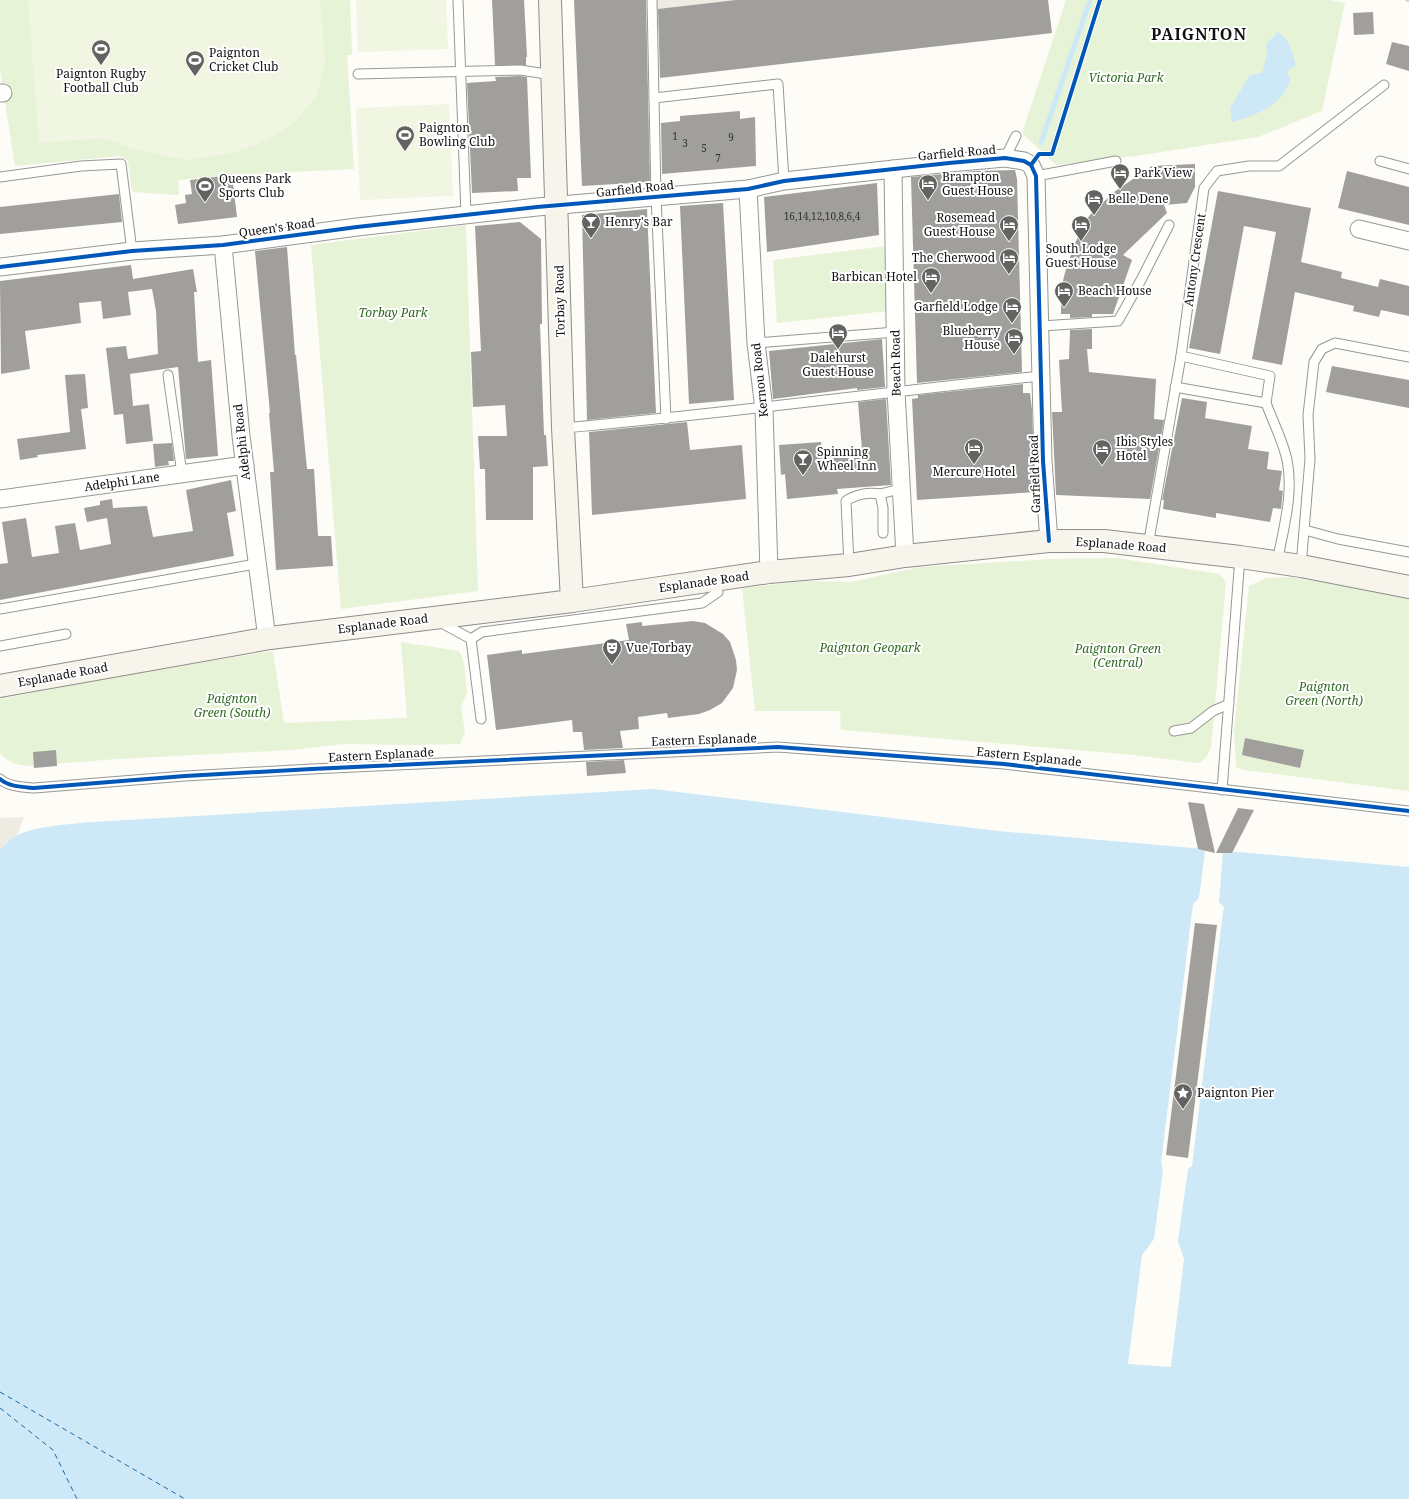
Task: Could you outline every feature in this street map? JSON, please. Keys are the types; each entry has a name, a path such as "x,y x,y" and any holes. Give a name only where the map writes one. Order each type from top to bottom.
{"main road":[{"name":"Torbay Road","path":"550,0 563,428 572,601"},
{"name":"Esplanade Road","path":"0,686 267,639 572,601 769,572 849,566 905,556 1049,541 1104,541 1240,557 1301,566 1409,587"}],"street":[{"name":"Garfield Road","path":"556,206 748,189 784,181 893,169 1005,158 1024,160 1031,165 1036,176 1045,504 1049,541"},
{"name":"Beach Road","path":"893,169 896,390 900,489 905,556"},
{"name":"Kernou Road","path":"748,189 756,343 764,409 769,572"},
{"name":"Queen's Road","path":"0,267 132,251 223,244 466,215 556,206"},
{"path":"1359,229 1409,240"},
{"name":"Adelphi Road","path":"223,244 244,465 267,639"},
{"name":"Adelphi Lane","path":"0,499 244,465"}],"lane":[{"path":"458,0 466,215"},
{"path":"652,0 656,196 666,419"},
{"path":"358,74 520,70 553,75"},
{"path":"654,98 778,84 784,181"},
{"name":"Antony Crescent","path":"1148,546 1181,356 1204,188 1217,171 1249,166 1279,166 1384,85"},
{"path":"1005,158 1016,136"},
{"path":"1380,161 1409,169"},
{"path":"1036,176 1116,162"},
{"path":"0,177 81,166 121,164 132,251"},
{"path":"1041,326 1118,321 1169,225"},
{"path":"756,343 896,332"},
{"path":"1301,566 1310,459 1308,415 1314,362 1322,349 1335,342 1409,357"},
{"path":"1181,356 1270,376 1266,403 1286,459 1289,478 1288,502 1277,563"},
{"path":"168,375 182,474"},
{"path":"563,428 764,409 896,390 1041,376"},
{"path":"1176,387 1266,403"},
{"path":"849,566 846,501 854,496 874,493 880,494 900,489"},
{"path":"880,494 883,508 883,533"},
{"path":"1305,530 1338,539 1409,552"},
{"path":"1222,790 1240,557"},
{"path":"0,609 256,564"},
{"path":"471,639 482,632 702,603 718,592 716,581"},
{"path":"432,618 471,639"},
{"path":"0,646 66,634"},
{"path":"471,639 481,719"},
{"path":"1174,731 1191,728 1203,721 1214,711 1229,704"},
{"name":"Eastern Esplanade","path":"0,779 3,782 19,787 34,788 185,776 559,756 778,747 1004,764 1409,811"}],"green space":[{"name":"Paignton Cricket Club","path":"0,0 350,0 352,55 347,55 354,169 232,175 178,180 179,195 132,192 128,161 120,156 15,166 0,70"},
{"name":"Paignton Cricket Club","path":"28,0 320,0 325,61 317,95 293,124 259,144 231,153 185,160 135,150 104,138 39,143"},
{"path":"356,0 446,0 448,49 358,52"},
{"name":"Victoria Park","path":"1066,0 1330,0 1345,3 1322,111 1258,137 1136,156 1056,165 1022,133"},
{"name":"Paignton Bowling Club","path":"449,104 453,196 360,200 356,108"},
{"name":"Torbay Park","path":"466,225 478,591 341,609 311,245"},
{"path":"887,246 888,311 777,323 773,260"},
{"path":"1117,558 1219,574 1226,582 1211,748 1206,758 1199,763 1134,755 841,730 840,711 755,711 742,588 807,581 851,582 920,567 1051,559"},
{"name":"Paignton Green (North)","path":"1291,577 1409,597 1409,791 1244,770 1236,767 1234,730 1249,586 1266,578"},
{"name":"Paignton Green (South)","path":"401,642 459,651 464,662 467,694 461,706 465,733 460,744 344,744 292,750 117,759 28,766 12,763 0,754 0,699 137,673 273,651 284,723 407,718"}],"shaded area":[{"path":"655,0 735,0 655,10"},
{"path":"24,817 17,835 6,843 0,850 0,818"}],"water":[{"path":"1278,32 1286,39 1292,51 1296,66 1291,68 1287,73 1290,79 1287,88 1282,96 1259,113 1232,122 1230,108 1250,75 1262,73 1267,55 1266,44"},
{"path":"653,789 998,831 1409,867 1409,1499 0,1499 0,850 14,837 26,832 39,828 70,824"}],"pier":[{"name":"Paignton Pier","path":"1197,846 1234,849 1232,853 1223,853 1219,902 1224,907 1192,1166 1188,1169 1178,1241 1184,1259 1171,1367 1128,1364 1142,1255 1154,1239 1163,1170 1161,1162 1193,904 1199,898 1205,851 1198,849"}],"building":[{"path":"492,0 524,0 527,57 526,65 495,65"},
{"path":"574,0 646,0 650,182 582,186"},
{"path":"736,0 1048,0 1052,33 660,78 658,9"},
{"path":"1373,12 1374,34 1354,35 1353,13"},
{"path":"1392,42 1409,46 1409,71 1386,64"},
{"path":"495,77 527,77 531,178 517,178 518,191 472,193 467,83 496,81"},
{"path":"740,111 740,119 755,117 756,166 662,174 661,123 680,121 680,116"},
{"path":"1195,164 1195,187 1187,203 1164,205 1167,213 1123,255 1132,260 1113,314 1092,314 1092,317 1070,318 1070,314 1061,314 1061,288 1066,269 1075,243 1089,216 1114,192 1152,166"},
{"path":"1015,170 1017,179 1022,372 917,383 911,177 976,171"},
{"path":"1347,171 1409,187 1409,225 1338,208"},
{"path":"232,175 237,217 178,224 175,205 186,203 185,195 192,194 190,180"},
{"path":"877,183 879,235 767,252 764,197"},
{"path":"1218,191 1311,208 1301,262 1342,272 1341,278 1378,287 1380,279 1409,286 1409,316 1381,310 1379,317 1353,311 1354,306 1295,292 1282,365 1252,359 1276,232 1244,226 1220,354 1189,348"},
{"path":"119,194 122,222 0,234 0,207"},
{"path":"723,203 734,400 689,404 680,206"},
{"path":"647,209 656,413 587,420 582,215"},
{"path":"520,222 541,239 542,324 540,324 544,435 546,435 548,466 533,467 533,520 486,520 485,469 480,469 478,436 507,436 505,405 473,407 471,352 481,351 475,226"},
{"path":"287,247 295,355 307,469 314,469 318,536 331,536 333,566 276,570 270,472 274,472 255,251"},
{"path":"131,265 133,279 193,269 197,292 194,292 198,362 211,360 218,456 186,459 178,367 130,374 133,406 149,404 153,441 126,444 123,414 114,415 106,348 126,346 128,359 158,354 156,311 152,289 128,292 131,315 103,319 101,301 79,303 81,323 25,331 30,369 1,374 0,281"},
{"path":"1092,329 1092,349 1087,349 1089,372 1156,379 1154,419 1164,420 1150,499 1056,495 1052,412 1062,412 1059,360 1069,359 1070,330"},
{"path":"882,339 885,387 857,390 857,388 773,399 769,351"},
{"path":"1332,366 1409,380 1409,408 1326,392"},
{"path":"85,374 88,408 81,409 86,449 37,455 38,457 20,460 17,439 70,432 65,375"},
{"name":"Mercure Hotel","path":"1023,384 1023,393 1030,393 1032,410 1035,492 917,500 912,399 918,398 918,395"},
{"path":"1182,398 1207,402 1205,418 1252,426 1248,449 1269,452 1267,469 1282,471 1279,490 1283,491 1281,509 1273,508 1270,522 1216,513 1216,518 1163,509 1164,500 1162,500"},
{"path":"886,399 891,485 837,489 838,494 787,499 785,474 781,475 779,445 821,442 822,453 862,450 858,402"},
{"path":"687,422 690,450 742,445 746,499 592,515 589,432"},
{"path":"172,443 174,461 168,461 169,465 155,467 153,444"},
{"path":"231,480 236,511 227,513 234,556 0,600 0,564 8,563 2,522 26,518 32,557 59,553 55,526 75,523 80,550 111,544 107,518 87,522 84,508 100,505 100,501 112,499 113,508 147,506 153,537 193,531 186,490"},
{"path":"693,621 705,623 723,634 730,642 736,660 737,670 733,688 722,703 710,710 699,714 668,718 667,713 638,717 639,729 620,731 623,748 584,750 582,732 573,732 572,720 496,730 487,655 522,650 522,654 629,640 626,624 642,622 642,626"},
{"path":"1245,738 1304,750 1300,768 1242,755"},
{"path":"56,750 57,766 34,768 33,752"},
{"path":"624,760 626,773 587,776 586,762"},
{"path":"1188,802 1204,804 1215,853 1198,849"},
{"path":"1238,808 1254,810 1232,853 1216,853"},
{"path":"1195,923 1217,925 1188,1158 1166,1155"}],"waterway":[{"path":"1041,143 1090,0"}],"ferry route":[{"path":"0,1392 185,1499"},
{"path":"0,1408 53,1450 77,1499"}],"cycle path":[{"path":"1031,165 1039,154 1052,154 1100,0"},
{"path":"0,267 132,251 223,245 357,227 537,207 748,189 784,181 949,163 1005,158 1024,161 1031,165 1036,176 1043,461 1049,541"},
{"path":"0,779 8,784 34,788 185,776 312,769 778,747 1004,764 1409,811"}],"place":[{"name":"Paignton Rugby Football Club","path":"101,66"},
{"name":"Paignton Cricket Club","path":"195,77"},
{"name":"Paignton Bowling Club","path":"405,152"},
{"name":"Park View","path":"1120,190"},
{"name":"Brampton Guest House","path":"928,201"},
{"name":"Queens Park Sports Club","path":"205,203"},
{"name":"Belle Dene","path":"1094,216"},
{"name":"Henry's Bar","path":"591,239"},
{"name":"Rosemead Guest House","path":"1009,242"},
{"name":"South Lodge Guest House","path":"1081,242"},
{"name":"The Cherwood","path":"1009,275"},
{"name":"Barbican Hotel","path":"931,294"},
{"name":"Beach House","path":"1064,308"},
{"name":"Garfield Lodge","path":"1012,324"},
{"name":"Dalehurst Guest House","path":"838,350"},
{"name":"Blueberry House","path":"1014,355"},
{"name":"Mercure Hotel","path":"974,465"},
{"name":"Ibis Styles Hotel","path":"1102,466"},
{"name":"Spinning Wheel Inn","path":"803,476"},
{"name":"Vue Torbay","path":"612,665"},
{"name":"Paignton Pier","path":"1183,1110"}],"district":[{"name":"PAIGNTON","path":"1199,34"}],"park label":[{"name":"Paignton Geopark","path":"870,648"},
{"name":"Paignton Green (Central)","path":"1118,656"}]}
